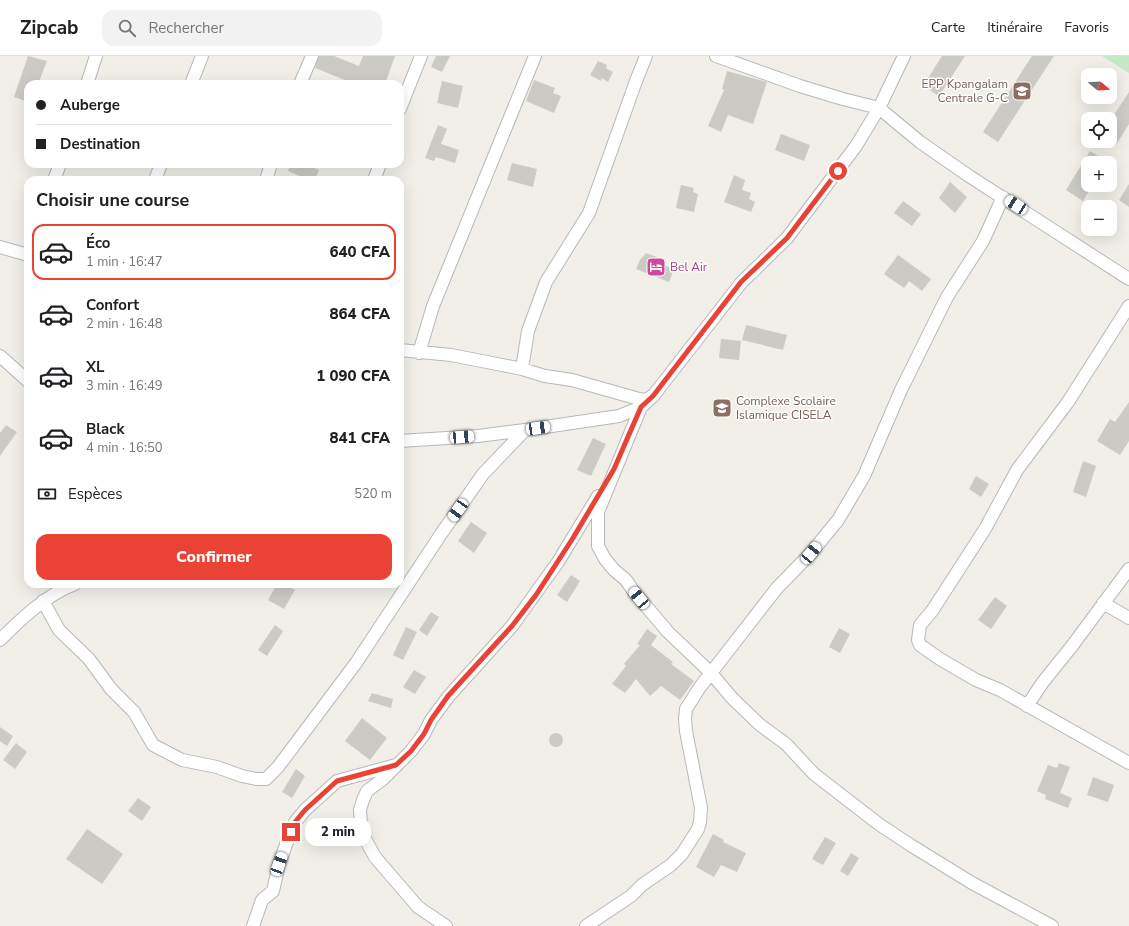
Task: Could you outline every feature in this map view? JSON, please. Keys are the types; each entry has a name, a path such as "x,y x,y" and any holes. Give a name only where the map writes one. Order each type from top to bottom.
{"street":[{"path":"88,80 96,56"},
{"path":"192,80 202,56"},
{"path":"302,80 312,56"},
{"path":"404,99 421,56"},
{"path":"419,352 433,306 535,56"},
{"path":"522,369 528,331 537,304 546,282 589,213 646,56"},
{"path":"716,56 843,100 878,108 920,142 1129,279"},
{"path":"404,441 525,430 620,416 641,407 653,396 741,282 787,238 856,146 878,108 904,56"},
{"path":"586,926 631,896 642,885 671,865 682,854 698,829 701,808 689,753 685,719 686,709 711,673 777,588 811,553 838,520 864,476 901,390 947,296 983,241 1003,197"},
{"path":"0,248 24,254"},
{"path":"1129,306 1068,402 1017,470 985,529 932,611 920,625 919,630 920,645 925,650 976,680 1000,690 1129,763"},
{"path":"404,350 451,356 522,369 545,376 572,380 639,399 646,400 653,396"},
{"path":"0,356 24,377"},
{"path":"641,407 614,469 598,512 598,546 601,554 614,570 626,580 641,601 668,632 711,673 732,698 759,724 786,744 814,774 880,825 972,883 1052,926"},
{"path":"43,601 59,630 89,659 111,688 134,712 153,745 182,760 217,767 256,780 266,778 278,767 356,663 441,534 483,474 525,430"},
{"path":"446,926 418,906 375,857 364,837 361,826 360,810 363,800 367,791 411,751 424,734 431,720 448,696 512,626 536,595 573,538 614,469"},
{"path":"1027,706 1043,682 1072,646 1129,569"},
{"path":"0,640 43,601 64,588"},
{"path":"1103,603 1129,618"},
{"path":"253,926 262,900 273,891 279,864 295,822 305,810 337,781 396,765"}],"green space":[{"path":"1102,56 1129,56 1129,73"}],"building":[{"path":"28,56 47,61 40,80 24,80 24,101 14,97"},
{"path":"319,56 334,56 359,66 363,56 395,56 386,80 345,80 315,68"},
{"path":"436,56 450,56 442,72 431,67"},
{"path":"942,56 965,56 939,96 923,86"},
{"path":"1032,56 1054,56 998,142 983,132"},
{"path":"598,61 607,65 606,68 613,72 608,82 602,78 601,81 590,75"},
{"path":"727,71 767,82 753,124 728,115 721,132 708,126 724,90 722,89"},
{"path":"534,80 555,88 553,93 561,96 554,113 526,101"},
{"path":"442,81 463,86 458,108 437,103"},
{"path":"1129,92 1129,124 1117,143 1117,112"},
{"path":"438,125 447,129 441,144 459,150 455,163 436,157 434,161 425,158"},
{"path":"781,134 810,145 804,161 775,150"},
{"path":"1090,151 1098,156 1087,156"},
{"path":"512,163 537,169 533,187 507,180"},
{"path":"1081,166 1081,192 1089,192 1084,200 1081,200 1066,190"},
{"path":"289,168 314,168 319,170 317,176 300,176 288,171"},
{"path":"734,175 745,180 742,190 751,193 749,199 755,202 751,212 724,202"},
{"path":"950,182 967,197 955,213 939,198"},
{"path":"1129,184 1129,207 1119,200"},
{"path":"681,185 694,188 693,192 698,194 694,212 676,208"},
{"path":"903,201 921,214 912,226 894,213"},
{"path":"646,253 657,257 656,262 674,269 669,282 636,269 640,260"},
{"path":"898,255 931,279 922,291 909,281 904,288 884,274"},
{"path":"746,325 787,335 783,350 742,340"},
{"path":"721,339 741,341 739,360 719,358"},
{"path":"1129,402 1129,441 1120,455 1097,441 1110,419 1115,422"},
{"path":"6,425 17,432 0,456 0,433"},
{"path":"593,438 606,444 591,476 577,470"},
{"path":"1083,461 1096,466 1086,497 1073,492"},
{"path":"976,476 989,484 981,497 969,489"},
{"path":"471,522 487,533 474,553 458,541"},
{"path":"571,575 580,581 567,602 557,595"},
{"path":"275,588 292,588 295,590 284,609 268,600"},
{"path":"995,597 1007,606 991,629 978,620"},
{"path":"431,612 439,617 427,636 419,630"},
{"path":"275,625 283,631 267,656 258,650"},
{"path":"406,627 417,632 403,660 393,655"},
{"path":"839,628 850,634 840,653 829,647"},
{"path":"647,629 657,636 651,645 673,662 671,664 694,681 680,700 661,686 650,696 636,679 625,693 612,684 626,666 624,664 640,645 637,644"},
{"path":"414,670 426,677 415,694 403,687"},
{"path":"372,693 393,699 391,708 368,701"},
{"path":"362,718 387,738 370,760 345,741"},
{"path":"0,727 13,736 7,746 0,741"},
{"path":"556,733 561,735 563,740 561,745 556,747 551,745 549,740 551,735"},
{"path":"16,743 27,752 15,769 3,760"},
{"path":"1059,763 1070,767 1060,793 1072,798 1068,808 1045,799 1046,795 1037,791 1048,765 1057,768"},
{"path":"296,769 305,776 292,798 282,792"},
{"path":"1093,777 1114,785 1108,802 1087,795"},
{"path":"138,798 151,807 142,821 128,811"},
{"path":"87,829 123,854 102,884 66,859"},
{"path":"713,834 724,840 723,842 746,853 737,872 721,865 714,877 696,867"},
{"path":"825,837 836,843 823,865 812,859"},
{"path":"851,853 859,858 848,876 840,871"}],"place":[{"name":"EPP Kpangalam Centrale G-C","path":"1022,91"},
{"name":"Bel Air","path":"656,267"},
{"name":"Complexe Scolaire Islamique CISELA","path":"722,408"}],"route":[{"path":"291,832 295,822 305,810 337,781 361,773 396,765 411,751 424,734 431,720 448,696 512,626 536,595 573,538 614,469 641,407 653,396 741,282 787,238 838,171"}]}
